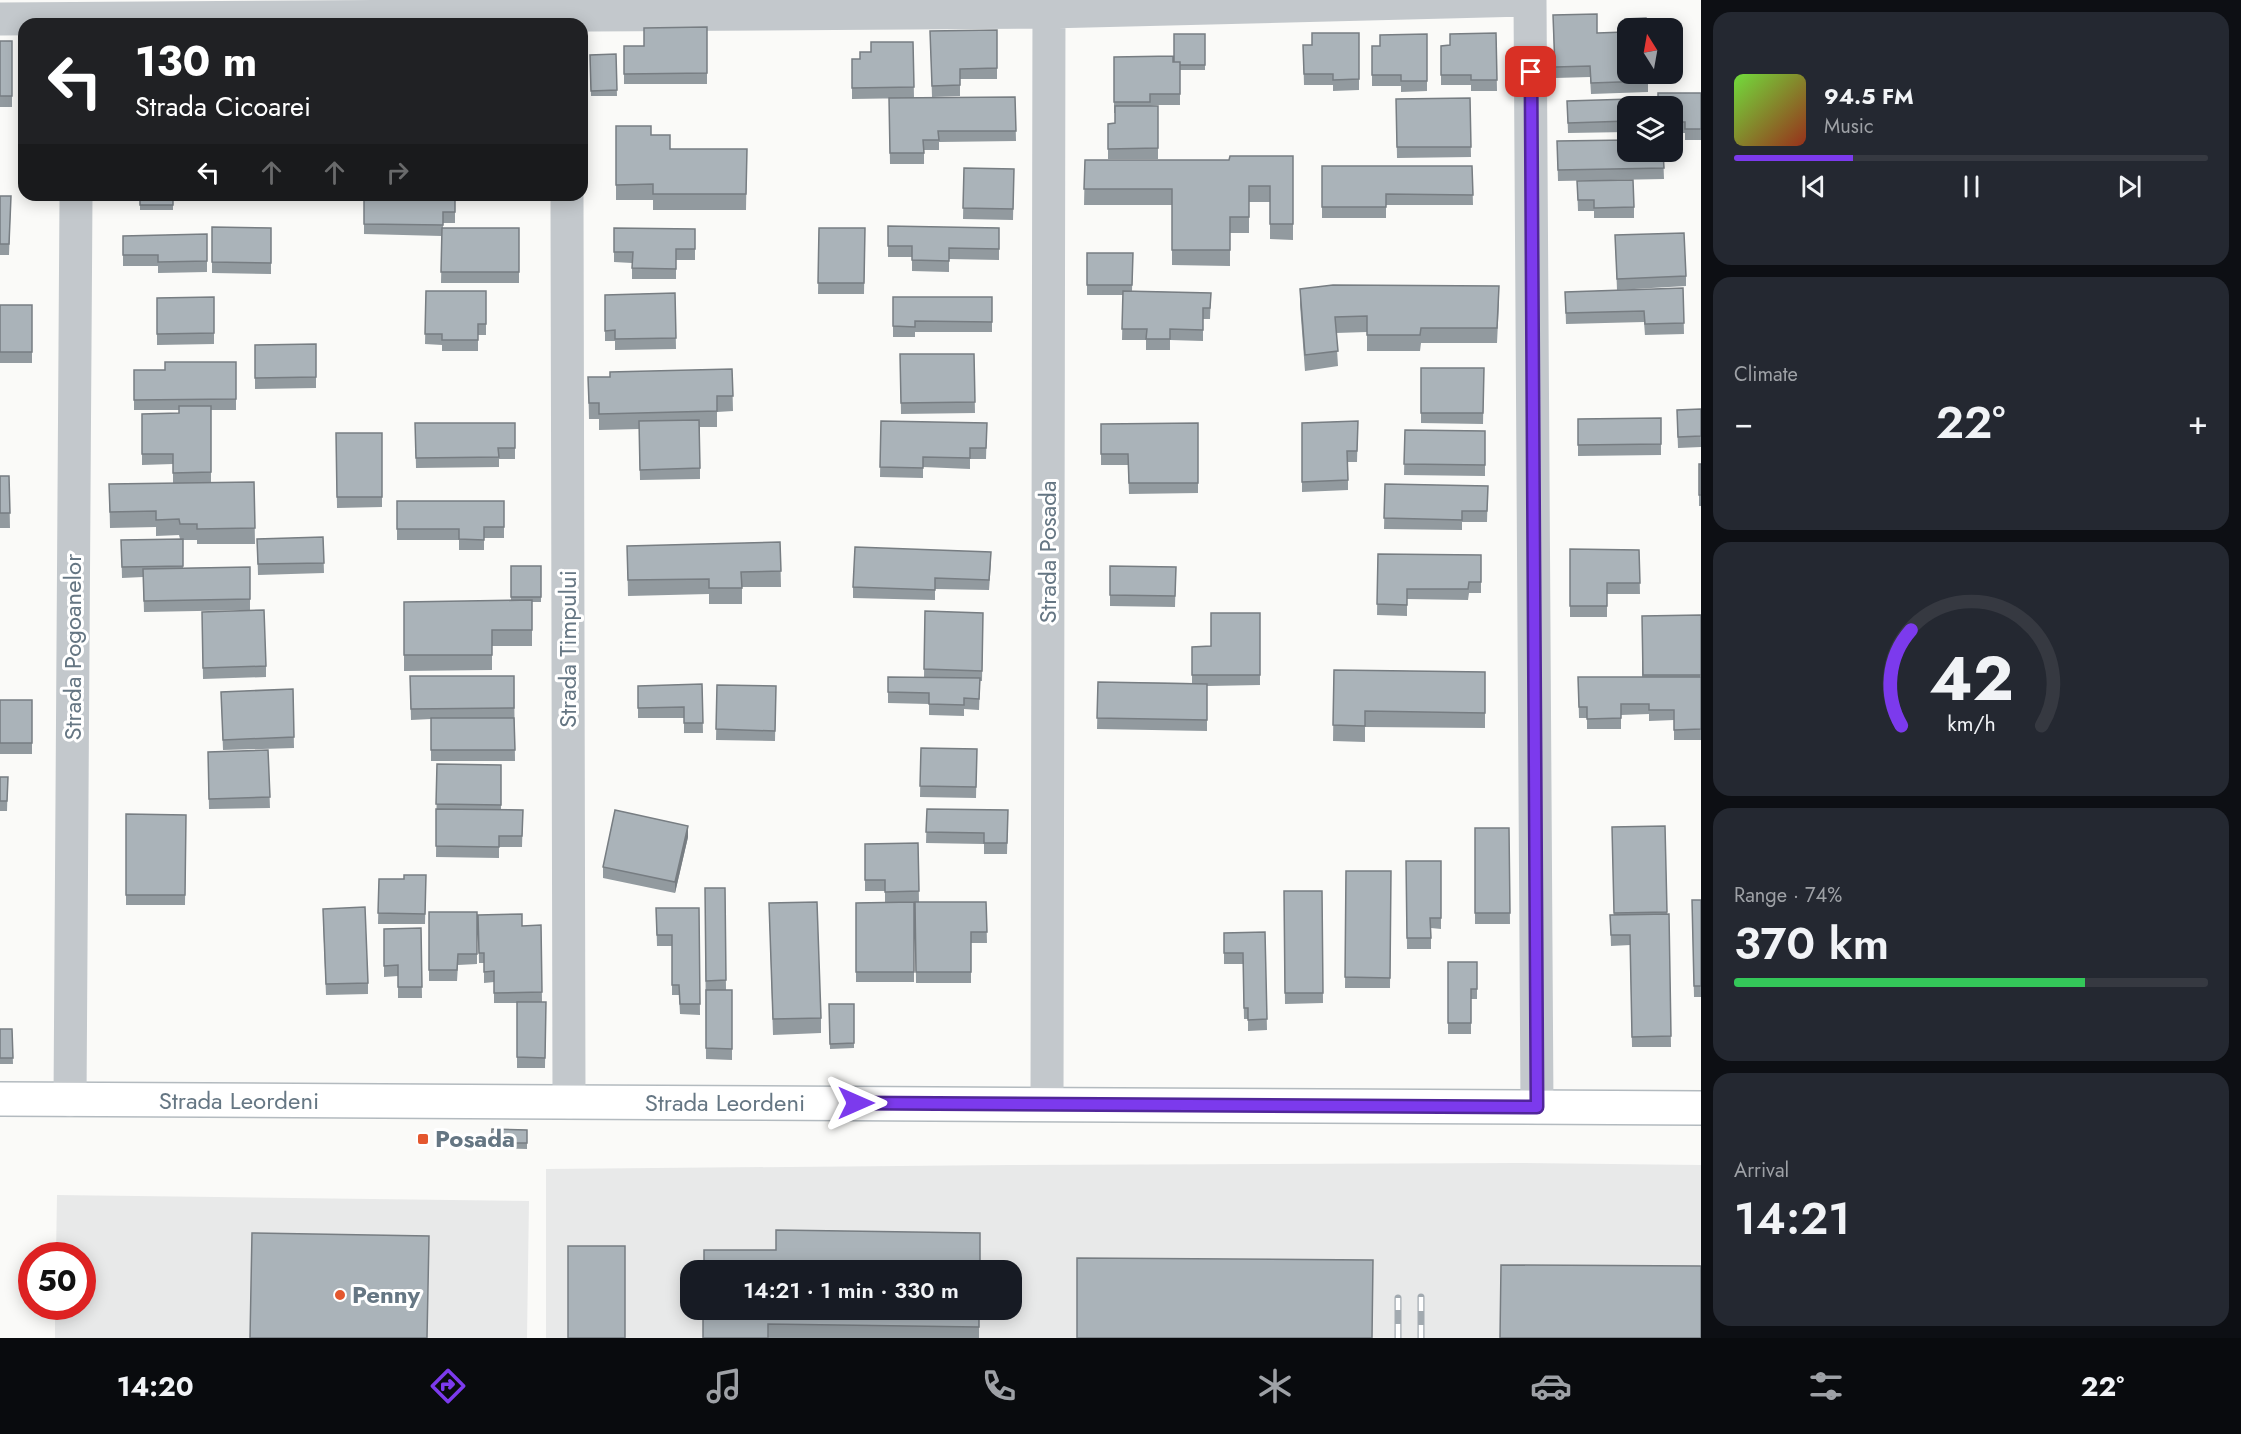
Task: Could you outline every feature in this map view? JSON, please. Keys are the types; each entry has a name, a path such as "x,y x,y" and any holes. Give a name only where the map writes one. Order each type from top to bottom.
{"main road":[{"name":"Strada Leordeni","path":"0,1099 1701,1108"}],"street":[{"path":"0,19 77,14 566,13 1530,0 1537,1107"},
{"name":"Strada Posada","path":"1047,1103 1048,6"},
{"name":"Strada Pogoanelor","path":"70,1100 76,201"},
{"name":"Strada Timpului","path":"567,201 569,1102"}],"shaded area":[{"path":"1519,1163 1701,1165 1701,1338 546,1338 546,1169"},
{"name":"Penny","path":"57,1195 529,1201 527,1338 55,1338 55,1320 96,1320 96,1242 56,1242"}],"building":[{"path":"1597,14 1597,33 1617,32 1617,82 1591,83 1590,66 1555,67 1553,15"},
{"path":"707,27 707,73 624,74 624,46 644,46 644,28"},
{"path":"997,30 997,68 960,69 960,85 932,86 930,31"},
{"path":"1312,33 1359,33 1359,79 1333,80 1333,74 1304,74 1303,45 1312,45"},
{"path":"1496,33 1497,80 1471,80 1471,75 1441,75 1441,46 1450,45 1450,34"},
{"path":"1174,34 1205,34 1205,65 1180,65 1180,62 1174,62"},
{"path":"1427,34 1427,81 1401,81 1401,75 1372,75 1372,46 1380,46 1380,35"},
{"path":"0,41 12,41 12,96 0,96"},
{"path":"871,42 913,42 914,87 852,88 852,59 860,59 860,52 871,52"},
{"path":"616,54 617,90 591,91 590,55"},
{"path":"1173,56 1173,62 1180,62 1180,94 1150,94 1150,102 1114,102 1114,57"},
{"path":"1658,93 1701,93 1701,129 1685,129 1683,96 1658,96"},
{"path":"1015,97 1016,131 938,131 939,140 923,140 924,153 890,153 889,98"},
{"path":"1470,98 1471,147 1397,147 1396,99"},
{"path":"1617,99 1617,121 1568,123 1567,101"},
{"path":"1115,106 1158,106 1158,148 1108,149 1108,124 1115,123"},
{"path":"616,126 651,126 651,135 670,135 670,149 747,149 746,194 653,194 653,184 616,185"},
{"path":"1617,140 1617,162 1664,162 1664,168 1558,170 1557,141"},
{"path":"1230,156 1293,156 1293,224 1270,224 1270,186 1249,186 1249,217 1230,217 1230,250 1172,250 1172,189 1084,189 1085,160 1229,160"},
{"path":"1322,166 1472,166 1473,195 1386,194 1386,207 1322,207"},
{"path":"964,168 1014,169 1013,209 963,208"},
{"path":"1633,180 1634,207 1594,208 1594,200 1578,200 1577,181"},
{"path":"0,196 11,196 9,244 0,244"},
{"path":"140,201 173,201 173,205 140,205"},
{"path":"364,201 455,201 455,212 443,212 443,225 364,224"},
{"path":"888,226 999,228 999,249 949,248 949,261 912,260 912,246 888,246"},
{"path":"212,227 271,228 271,263 212,262"},
{"path":"442,228 519,228 519,272 441,272"},
{"path":"614,228 695,229 695,249 676,249 676,269 632,268 633,252 614,252"},
{"path":"819,228 865,228 864,283 818,283"},
{"path":"1684,233 1686,276 1617,279 1615,235"},
{"path":"207,234 207,261 158,262 158,255 123,255 123,236"},
{"path":"1087,253 1133,253 1132,285 1087,285"},
{"path":"1333,285 1499,286 1497,328 1421,328 1420,335 1367,335 1367,316 1335,317 1338,351 1305,355 1300,289"},
{"path":"1683,288 1684,323 1645,324 1644,311 1566,313 1565,292"},
{"path":"426,291 486,291 486,324 478,324 478,340 442,340 442,334 425,334"},
{"path":"1123,291 1211,293 1210,308 1203,308 1203,330 1170,329 1170,339 1146,339 1147,329 1122,329"},
{"path":"675,293 676,338 615,339 615,330 605,331 605,295"},
{"path":"214,297 214,333 157,334 157,298"},
{"path":"893,297 992,297 992,322 915,321 915,327 893,326"},
{"path":"0,305 32,305 32,352 0,352"},
{"path":"316,344 316,377 255,378 255,345"},
{"path":"900,354 974,354 975,402 901,403"},
{"path":"165,362 236,362 236,399 134,400 134,370 165,370"},
{"path":"1421,368 1484,368 1483,413 1421,413"},
{"path":"732,369 733,396 717,396 717,411 599,414 599,403 589,403 588,377 610,377 610,372"},
{"path":"179,406 211,406 211,472 173,473 173,454 142,454 142,414 179,413"},
{"path":"1701,409 1701,436 1678,437 1677,410"},
{"path":"1661,418 1661,444 1578,445 1578,419"},
{"path":"699,420 700,468 640,470 639,421"},
{"path":"881,421 987,423 986,448 970,448 970,458 923,457 923,468 880,467"},
{"path":"1358,421 1357,451 1347,451 1348,480 1302,482 1302,423"},
{"path":"415,423 515,423 515,448 498,448 499,457 416,458"},
{"path":"1198,423 1198,483 1129,483 1128,454 1101,454 1101,424"},
{"path":"1405,430 1485,431 1485,465 1404,464"},
{"path":"336,433 382,433 382,497 337,497"},
{"path":"1699,464 1701,464 1701,495 1699,495"},
{"path":"0,476 9,476 10,513 0,513"},
{"path":"254,482 255,528 197,529 197,524 180,524 179,519 156,520 156,511 110,512 109,484"},
{"path":"1385,484 1488,486 1487,511 1462,511 1462,520 1384,518"},
{"path":"397,501 504,501 504,527 484,527 484,540 459,539 459,529 397,529"},
{"path":"323,537 324,563 258,564 257,539"},
{"path":"183,539 183,566 122,567 121,540"},
{"path":"780,542 781,571 741,572 742,588 709,588 709,579 628,580 627,546"},
{"path":"855,547 991,552 989,580 935,578 935,590 853,587"},
{"path":"1570,549 1639,550 1640,583 1607,583 1607,606 1570,606"},
{"path":"1378,554 1481,555 1481,582 1469,582 1468,589 1407,589 1407,605 1377,604"},
{"path":"511,566 541,566 541,597 511,597"},
{"path":"1110,566 1176,567 1175,596 1110,595"},
{"path":"250,567 250,599 144,601 143,569"},
{"path":"532,600 532,630 492,630 492,655 404,655 404,602"},
{"path":"264,610 266,666 203,668 202,612"},
{"path":"925,611 983,613 982,671 924,669"},
{"path":"1211,613 1260,613 1260,675 1192,675 1192,647 1211,646"},
{"path":"1701,615 1701,675 1643,675 1642,616"},
{"path":"1334,670 1485,672 1485,713 1365,711 1365,726 1333,725"},
{"path":"410,676 514,676 514,708 411,709"},
{"path":"888,677 980,678 979,699 964,698 964,705 929,704 929,693 888,692"},
{"path":"1578,677 1701,677 1701,729 1674,730 1674,710 1649,710 1649,704 1621,704 1621,718 1587,719 1587,707 1579,707"},
{"path":"1098,682 1207,684 1207,720 1097,718"},
{"path":"702,684 703,723 684,723 684,707 638,708 638,686"},
{"path":"717,685 776,686 775,731 716,729"},
{"path":"293,689 294,737 223,740 221,692"},
{"path":"0,700 32,700 32,743 0,743"},
{"path":"431,718 514,718 515,750 431,750"},
{"path":"921,748 977,749 976,787 920,786"},
{"path":"268,750 270,797 209,799 208,752"},
{"path":"437,764 501,765 501,805 436,804"},
{"path":"0,777 8,777 7,801 0,801"},
{"path":"436,809 523,810 522,836 499,836 499,847 436,846"},
{"path":"927,809 1008,810 1007,843 984,843 984,833 926,832"},
{"path":"615,810 688,826 675,882 603,867"},
{"path":"126,814 186,815 185,895 126,895"},
{"path":"1665,826 1667,912 1614,913 1612,827"},
{"path":"1475,828 1509,828 1510,913 1475,913"},
{"path":"918,843 919,891 885,892 885,880 865,880 865,844"},
{"path":"1406,861 1441,861 1441,918 1430,918 1431,938 1407,938"},
{"path":"1346,871 1391,871 1390,978 1345,977"},
{"path":"404,875 426,875 425,914 378,913 379,879 404,879"},
{"path":"705,888 725,888 726,980 706,981"},
{"path":"1284,891 1322,891 1323,993 1285,993"},
{"path":"1692,900 1701,900 1701,986 1694,986"},
{"path":"817,902 821,1018 773,1019 769,903"},
{"path":"914,902 914,972 856,972 856,903"},
{"path":"915,902 986,902 987,932 971,932 971,972 916,972"},
{"path":"365,907 368,983 326,984 323,909"},
{"path":"656,908 699,908 700,1004 680,1004 679,985 672,985 672,935 657,935"},
{"path":"429,912 477,912 477,954 458,954 457,970 429,970"},
{"path":"522,914 522,926 541,925 542,992 494,993 494,971 484,972 484,953 479,953 478,915"},
{"path":"1669,914 1671,1036 1632,1037 1630,935 1611,935 1610,915"},
{"path":"421,928 422,987 398,987 398,965 384,966 384,929"},
{"path":"1265,932 1267,1019 1248,1020 1248,1008 1244,1008 1243,953 1224,953 1224,933"},
{"path":"1448,962 1477,962 1477,989 1471,989 1471,1023 1448,1023"},
{"path":"706,990 732,990 732,1049 706,1048"},
{"path":"517,1002 546,1002 545,1058 517,1057"},
{"path":"829,1004 854,1004 854,1043 830,1044"},
{"path":"0,1029 12,1029 13,1058 0,1058"},
{"path":"492,1129 527,1130 527,1143 491,1143"},
{"path":"776,1230 980,1233 980,1260 704,1260 704,1250 776,1250"},
{"name":"Penny","path":"252,1233 429,1236 427,1338 250,1338"},
{"path":"568,1246 625,1246 625,1338 568,1338"},
{"path":"1077,1258 1373,1260 1372,1338 1077,1338"},
{"path":"1501,1265 1701,1266 1701,1338 1500,1338"},
{"path":"703,1320 979,1320 979,1327 768,1324 768,1338 703,1338"}],"railway":[{"path":"1421,1297 1421,1338"},
{"path":"1398,1298 1398,1338"}],"place":[{"name":"Posada","path":"423,1139"},
{"name":"Penny","path":"340,1295"}],"route":[{"path":"856,1103 1537,1107 1531,72"}]}
